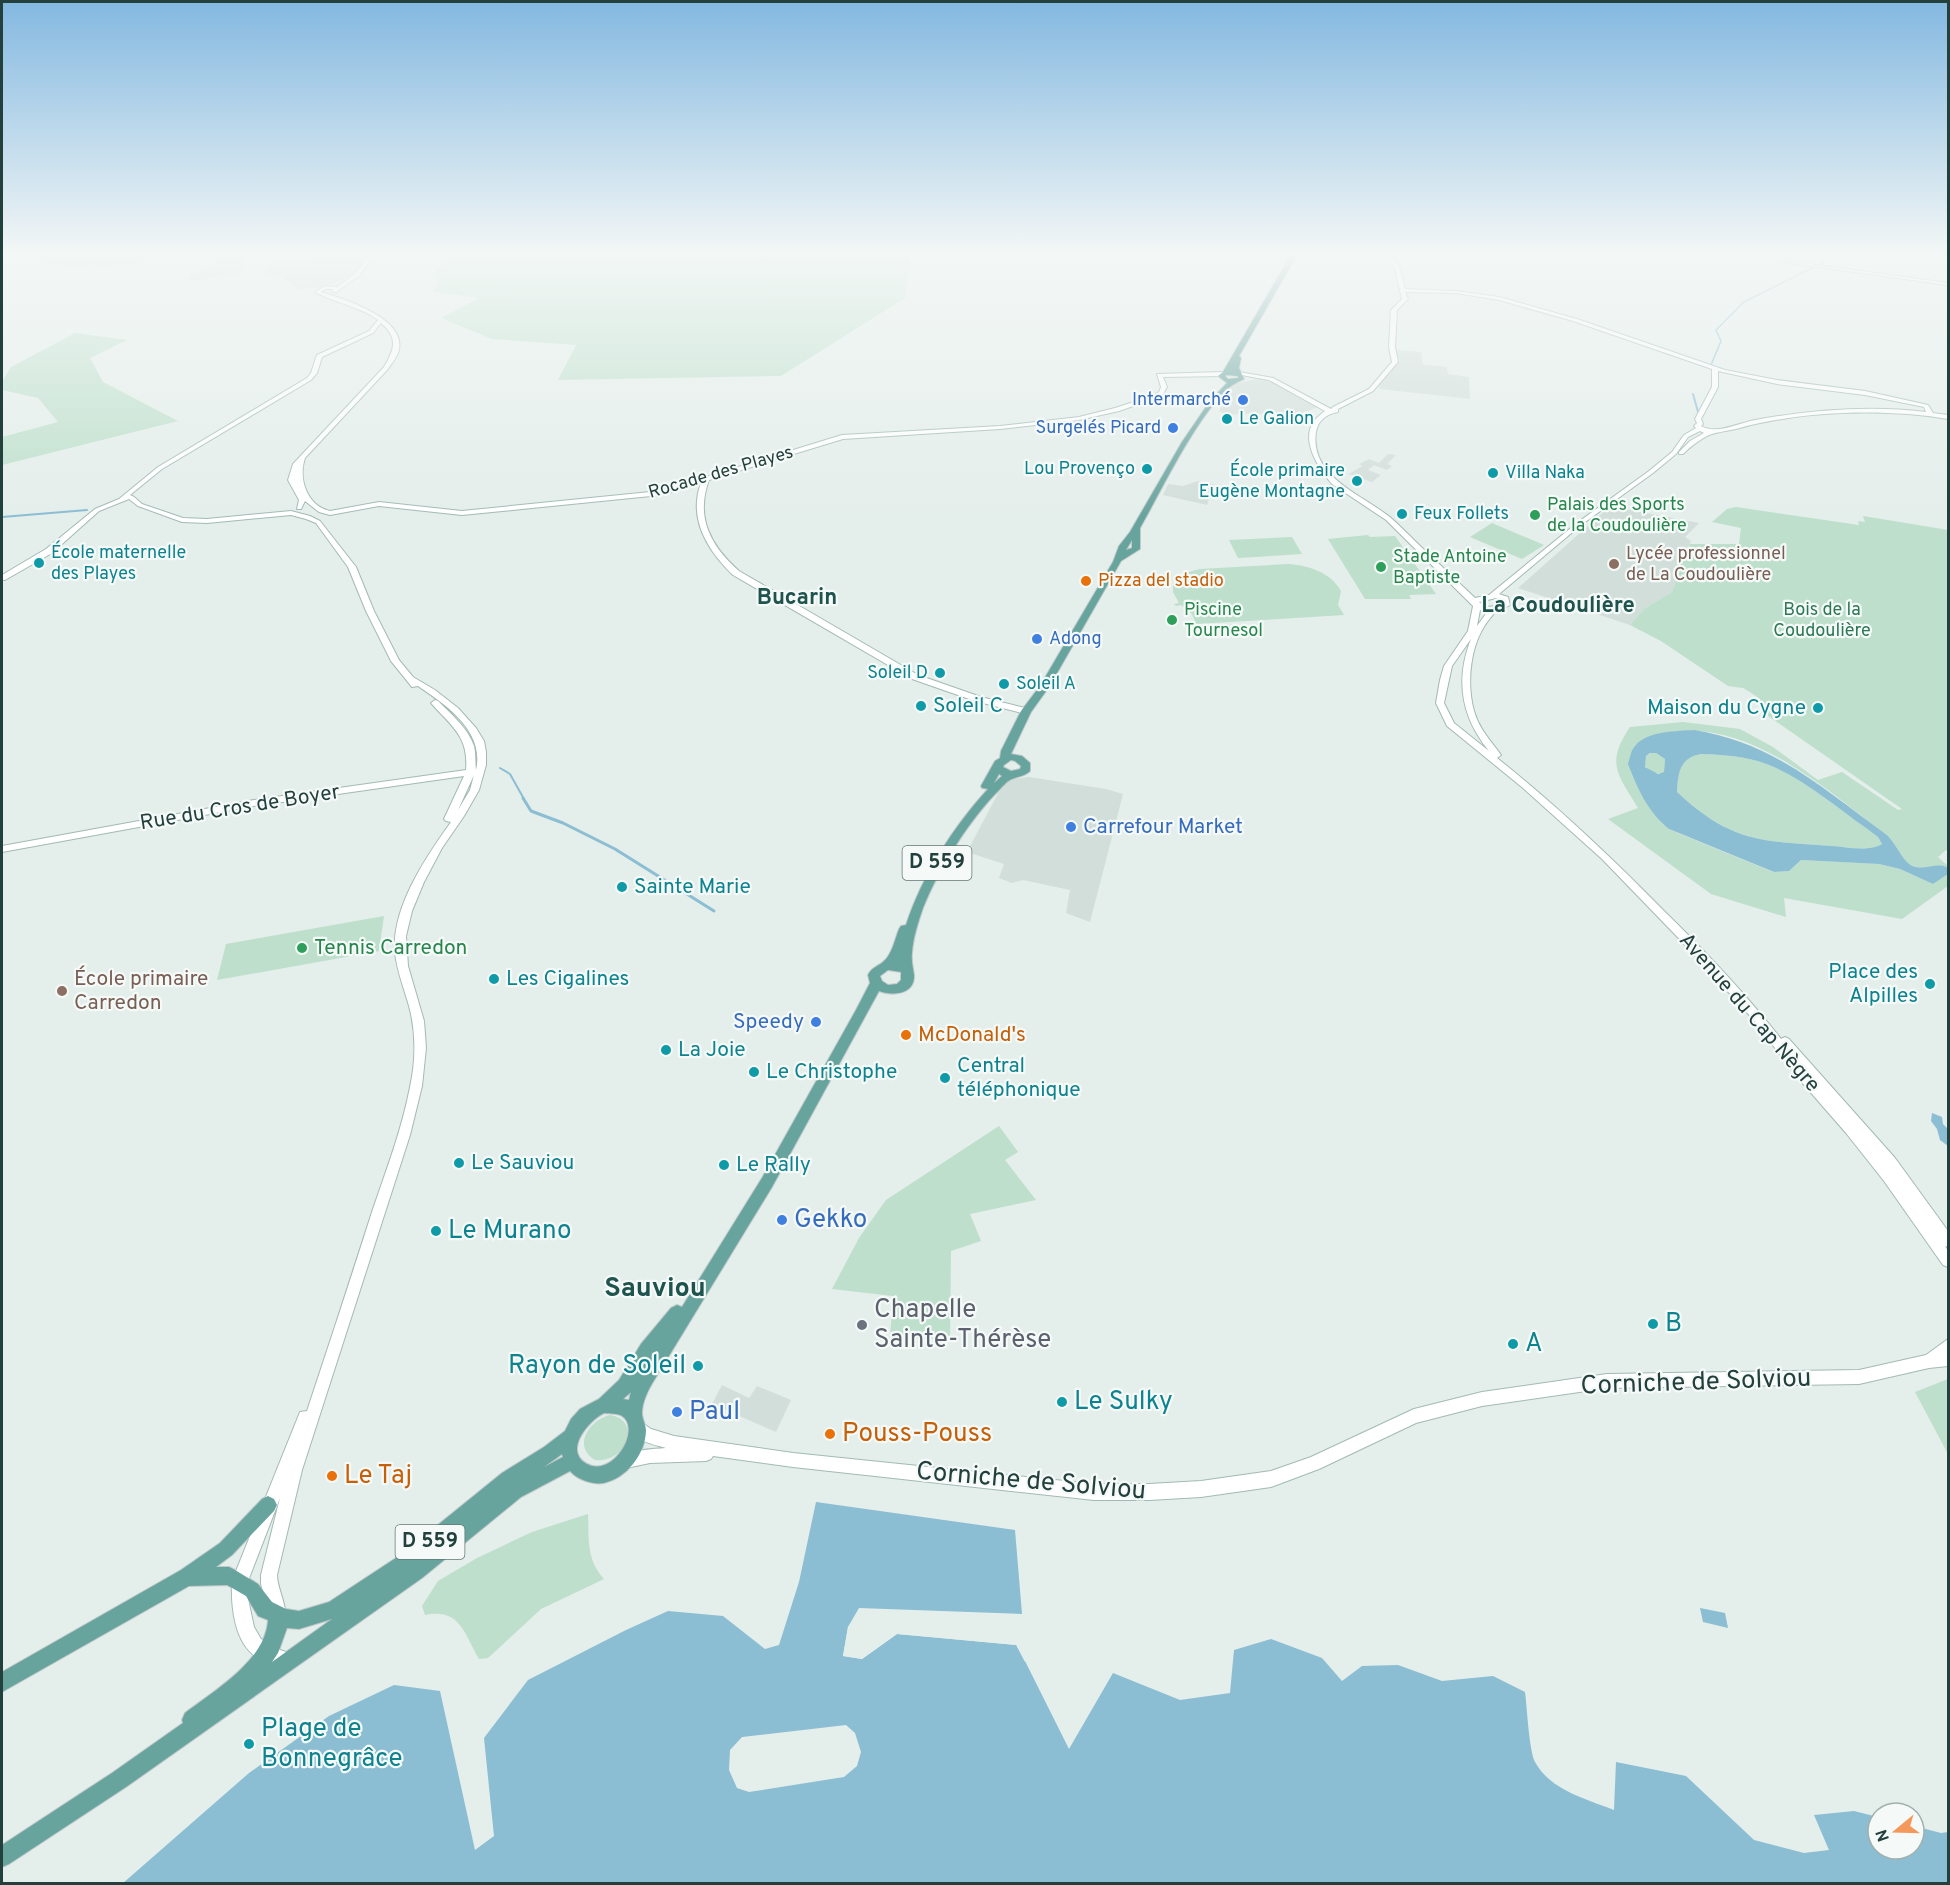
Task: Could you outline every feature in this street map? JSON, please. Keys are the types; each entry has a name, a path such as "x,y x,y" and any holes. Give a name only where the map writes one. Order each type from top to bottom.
{"main road":[{"name":"D 559","path":"1184,444 1184,440 1205,403 1221,383 1223,375 1245,341"},
{"path":"1223,375 1238,378 1236,367 1238,354"},
{"name":"D 559","path":"905,969 913,920 928,887 980,804 997,782 1004,767 1006,751 1026,711 1044,687 1128,547 1137,525 1184,444 1216,396 1227,384 1238,378"},
{"name":"D 559","path":"1018,758 1015,748 1040,702 1044,687"},
{"path":"1018,758 1025,762 1026,768 1018,774 1004,767 1018,758"},
{"name":"D 559","path":"888,964 896,952 918,897 1004,767"},
{"path":"724,1250 709,1267 663,1333 647,1350 625,1386 604,1405 587,1413 574,1428 569,1449 572,1461 584,1473 592,1475 612,1472 626,1461 636,1444 635,1421 639,1392 647,1376 724,1250 817,1095 878,1000 882,987 876,971 888,964 905,969 907,975 905,983 898,988 882,987"},
{"path":"604,1405 617,1405 635,1421"},
{"name":"D 559","path":"278,1615 300,1620 333,1610 350,1600 408,1560 508,1479 571,1437"},
{"name":"D 559","path":"289,1661 416,1572 514,1491 572,1461"},
{"path":"2,1682 187,1577 226,1549 268,1505"},
{"path":"119,1780 250,1672 267,1654 278,1635 278,1615 265,1609 252,1590 240,1581 220,1575 187,1577"},
{"path":"2,1857 119,1780 289,1661"}],"street":[{"path":"114,504 168,463 309,379 314,373 319,356 350,341"},
{"path":"297,510 302,500 291,480 296,464 381,373 389,357 390,341"},
{"path":"1392,341 1395,362 1393,367 1371,390 1330,409 1315,423 1313,436 1316,452 1327,475 1334,483 1388,519 1476,604 1494,609"},
{"path":"1634,341 1715,369 1777,382 1893,398 1926,406 1931,414"},
{"path":"1715,369 1715,387 1698,419 1708,427 1726,428 1769,420 1861,409 1891,409 1948,417"},
{"path":"1708,427 1706,418 1715,400 1724,371"},
{"name":"Rocade des Playes","path":"332,516 344,511 379,504 431,512 480,512 627,498 700,485 842,437 957,431 1067,420 1149,399 1163,391 1164,383 1159,375 1223,375"},
{"path":"1238,378 1271,379 1330,409"},
{"path":"1476,604 1505,587 1588,517 1638,488 1665,468 1708,427"},
{"path":"302,457 298,478 309,502 318,510 332,516"},
{"path":"700,485 699,511 702,523 717,554 736,573 915,677 978,699 1026,711"},
{"path":"133,502 135,489"},
{"path":"122,498 180,520 193,521 277,514 315,506"},
{"path":"2,578 49,551 101,508 133,502"},
{"path":"278,1615 269,1584 269,1575 295,1470 404,1134 415,1090 420,1035 414,1003 402,972 399,938 412,897 475,772 472,752 466,735 395,661 370,611 352,566 318,522 297,510"},
{"path":"318,522 332,516"},
{"path":"331,538 329,525 332,516"},
{"path":"1461,589 1488,597 1504,598 1505,587"},
{"name":"Avenue du Cap Nègre","path":"1504,598 1507,601 1506,605 1494,609 1482,619 1472,640 1469,654 1468,703 1474,724 1481,735 1526,786"},
{"name":"Avenue du Cap Nègre","path":"1476,604 1476,618 1468,639 1448,666 1440,703 1450,724 1526,786 1605,857 1695,948 1755,1014 1803,1076 1850,1129 1888,1177 1948,1262"},
{"name":"Rue du Cros de Boyer","path":"2,849 254,802 475,772"},
{"path":"1755,1014 1797,1054 1857,1121 1891,1162 1948,1241"},
{"path":"1929,1361 1948,1346"},
{"path":"289,1661 267,1654 259,1648 244,1621 238,1600 240,1581 268,1505 331,1355"},
{"name":"Corniche de Solviou","path":"635,1421 647,1435 674,1443 742,1454 1094,1492 1201,1490 1271,1479 1291,1473 1414,1416 1482,1399 1607,1381 1859,1377 1929,1361 1948,1359"},
{"name":"Corniche de Solviou","path":"626,1461 669,1455 742,1454"}],"shaded area":[{"path":"1395,350 1421,352 1423,365 1447,367 1448,374 1469,377 1470,399 1380,389 1378,386 1400,361"},
{"path":"1256,379 1267,379 1276,383 1318,407 1282,421 1258,413 1226,415 1219,411 1230,387"},
{"path":"1388,454 1396,455 1387,464 1392,466 1387,470 1374,465 1368,470 1381,475 1372,482 1349,474 1362,466 1359,464 1369,459 1379,463"},
{"path":"1198,481 1214,484 1207,505 1163,495 1168,484 1183,486"},
{"name":"Lycée professionnel de La Coudoulière","path":"1614,507 1699,523 1685,537 1691,541 1672,592 1644,609 1630,625 1518,588 1608,508"},
{"path":"1029,777 1106,789 1123,794 1090,922 1066,913 1070,890 1023,880 1012,883 999,878 1004,864 967,852 1003,784 1014,779"},
{"path":"722,1385 749,1398 757,1386 791,1400 776,1432 712,1404"}],"green space":[{"path":"60,341 125,341 90,358 103,382 178,421 2,465 2,437 58,422 38,398 2,390 2,382 11,367"},
{"path":"520,341 837,341 781,376 558,380 576,345"},
{"name":"Bois de la Coudoulière","path":"1736,507 1859,525 1858,521 1865,522 1863,516 1948,530 1948,851 1946,850 1938,857 1948,868 1912,866 1887,835 1814,780 1787,762 1759,748 1730,737 1701,731 1661,734 1647,738 1634,747 1669,829 1773,872 1789,871 1801,860 1879,864 1900,869 1933,884 1948,874 1948,886 1902,919 1784,898 1786,917 1711,894 1608,819 1638,808 1620,777 1616,760 1622,740 1630,727 1683,722 1740,729 1773,747 1818,780 1842,772 1898,810 1902,809 1764,713 1760,699 1750,692 1743,688 1728,686 1661,641 1630,625 1644,609 1672,592 1690,544 1739,544 1741,528 1712,522 1727,509"},
{"path":"1492,523 1544,545 1522,559 1470,537"},
{"name":"Stade Antoine Baptiste","path":"1368,535 1370,537 1395,536 1436,594 1409,595 1411,599 1365,599 1328,539"},
{"path":"1292,537 1302,554 1238,558 1229,540"},
{"path":"1289,564 1312,568 1331,579 1341,591 1338,605 1344,615 1196,624 1192,614 1181,605 1174,604 1179,603 1173,592 1173,584 1185,573 1200,569"},
{"path":"1656,753 1665,759 1664,772 1653,772 1645,766 1646,756"},
{"path":"1701,754 1744,758 1782,771 1807,786 1878,837 1882,844 1871,848 1858,848 1785,843 1748,836 1732,830 1697,809 1677,792 1678,778 1684,763"},
{"name":"Tennis Carredon","path":"384,916 379,951 217,980 226,944"},
{"path":"999,1126 1018,1152 1005,1160 1036,1200 970,1214 981,1241 951,1251 950,1339 890,1338 893,1296 832,1289 859,1238 886,1200"},
{"path":"1948,1379 1948,1454 1915,1392"},
{"path":"610,1415 620,1419 626,1425 628,1432 626,1441 615,1455 595,1460 588,1455 585,1448 586,1434 596,1422"},
{"path":"588,1514 591,1556 604,1579 541,1609 488,1658 479,1659 465,1632 454,1619 446,1615 425,1615 422,1606 438,1581 477,1558 532,1532"}],"water":[{"path":"1694,730 1723,736 1749,745 1797,770 1887,835 1912,866 1923,868 1943,866 1948,868 1948,874 1933,884 1900,869 1879,864 1801,860 1789,871 1774,872 1669,829 1649,807 1628,764 1632,750 1647,737","holes":["1656,753 1665,759 1664,772 1658,774 1645,767 1646,756","1701,754 1744,758 1782,771 1807,786 1878,837 1882,844 1870,848 1857,848 1786,843 1748,836 1731,830 1714,821 1677,792 1678,778 1684,763"]},
{"path":"1932,1113 1942,1117 1943,1124 1948,1129 1948,1146 1940,1140 1937,1129 1931,1121"},
{"path":"816,1502 1015,1530 1022,1614 859,1608 848,1627 843,1656 862,1659 897,1634 1017,1645 1069,1749 1113,1673 1180,1700 1230,1693 1234,1650 1271,1639 1322,1658 1342,1681 1362,1666 1398,1665 1442,1681 1493,1676 1525,1692 1528,1728 1535,1762 1542,1772 1559,1787 1614,1810 1616,1762 1686,1776 1754,1840 1804,1853 1829,1850 1814,1815 1854,1811 1866,1814 1866,1861 1926,1861 1926,1829 1941,1833 1948,1832 1948,1884 122,1884 249,1773 329,1716 394,1685 440,1691 475,1850 494,1836 484,1738 528,1680 668,1611 723,1616 765,1649 779,1645 799,1582"},
{"path":"1700,1608 1725,1613 1728,1628 1703,1622"}],"pier":[{"path":"852,1621 855,1621 851,1628 846,1654 861,1656 897,1631 1017,1642 1027,1659 1025,1662 1016,1645 897,1634 862,1659 843,1656 848,1627"},
{"path":"846,1725 855,1733 861,1752 857,1766 844,1777 749,1792 737,1788 729,1770 730,1750 742,1737"}],"waterway":[{"path":"1711,365 1721,341"},
{"path":"1693,394 1698,412"},
{"path":"2,517 87,510"},
{"path":"500,768 510,774 524,799"},
{"path":"523,798 531,811 563,823 615,849 714,911"}],"place":[{"name":"Intermarché","path":"1243,400"},
{"name":"Le Galion","path":"1227,419"},
{"name":"Surgelés Picard","path":"1173,428"},
{"name":"Lou Provenço","path":"1147,469"},
{"name":"Villa Naka","path":"1493,473"},
{"name":"École primaire Eugène Montagne","path":"1357,481"},
{"name":"Feux Follets","path":"1402,514"},
{"name":"Palais des Sports de la Coudoulière","path":"1535,515"},
{"name":"École maternelle des Playes","path":"39,563"},
{"name":"Lycée professionnel de La Coudoulière","path":"1614,564"},
{"name":"Stade Antoine Baptiste","path":"1381,567"},
{"name":"Pizza del stadio","path":"1086,581"},
{"name":"Piscine Tournesol","path":"1172,620"},
{"name":"Adong","path":"1037,639"},
{"name":"Soleil D","path":"940,673"},
{"name":"Soleil A","path":"1004,684"},
{"name":"Soleil C","path":"921,706"},
{"name":"Maison du Cygne","path":"1818,708"},
{"name":"Carrefour Market","path":"1071,827"},
{"name":"Sainte Marie","path":"622,887"},
{"name":"Tennis Carredon","path":"302,948"},
{"name":"Les Cigalines","path":"494,979"},
{"name":"Place des Alpilles","path":"1930,984"},
{"name":"École primaire Carredon","path":"62,991"},
{"name":"Speedy","path":"816,1022"},
{"name":"McDonald's","path":"906,1035"},
{"name":"La Joie","path":"666,1050"},
{"name":"Le Christophe","path":"754,1072"},
{"name":"Central téléphonique","path":"945,1078"},
{"name":"Le Sauviou","path":"459,1163"},
{"name":"Le Rally","path":"724,1165"},
{"name":"Gekko","path":"782,1220"},
{"name":"Le Murano","path":"436,1231"},
{"name":"B","path":"1653,1324"},
{"name":"Chapelle Sainte-Thérèse","path":"862,1325"},
{"name":"A","path":"1513,1344"},
{"name":"Rayon de Soleil","path":"698,1366"},
{"name":"Le Sulky","path":"1062,1402"},
{"name":"Paul","path":"677,1412"},
{"name":"Pouss-Pouss","path":"830,1434"},
{"name":"Le Taj","path":"332,1476"},
{"name":"Plage de Bonnegrâce","path":"249,1744"}],"district":[{"name":"Bucarin","path":"797,598"},
{"name":"La Coudoulière","path":"1558,606"},
{"name":"Sauviou","path":"655,1289"}]}
